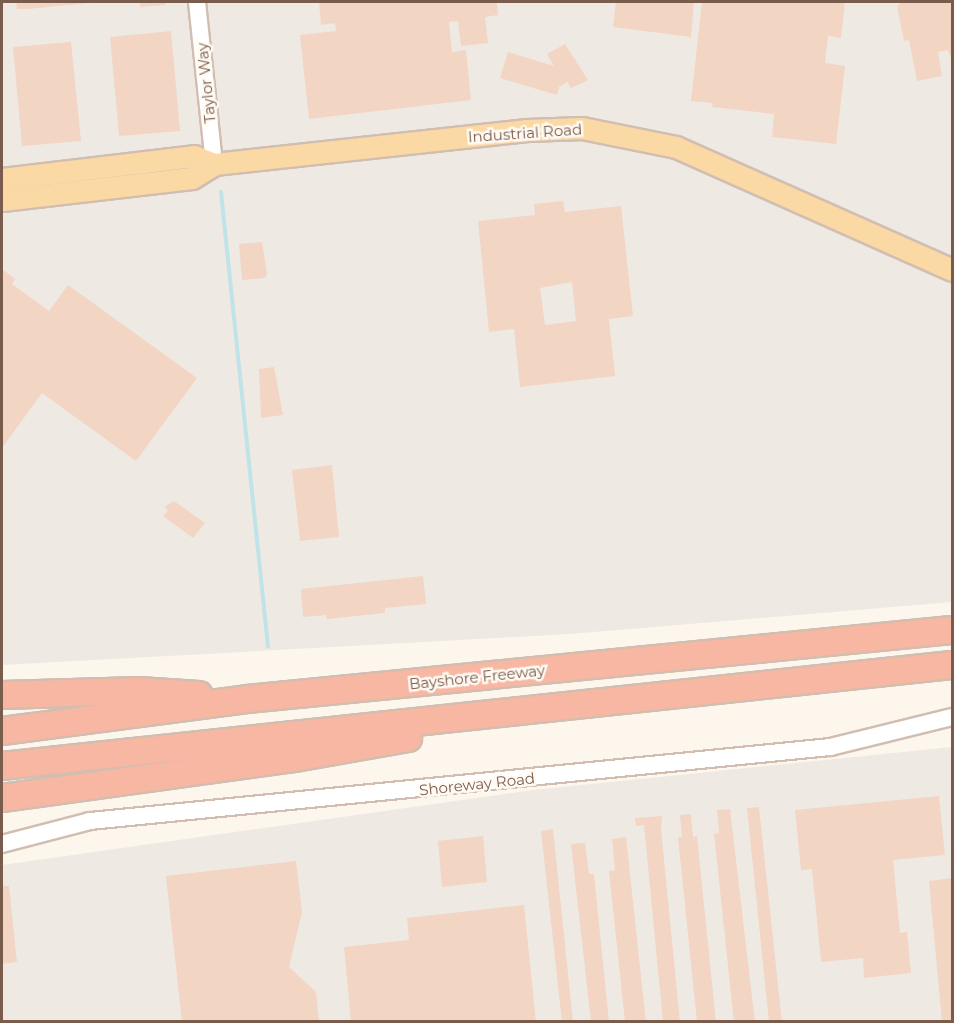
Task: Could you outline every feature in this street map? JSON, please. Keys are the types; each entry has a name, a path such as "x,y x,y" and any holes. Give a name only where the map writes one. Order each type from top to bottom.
{"highway":[{"name":"Bayshore Freeway","path":"2,731 247,699 952,630"},
{"path":"2,766 952,665"},
{"path":"2,695 139,691 247,699"},
{"path":"2,798 295,758 603,703"}],"main road":[{"name":"Industrial Road","path":"2,200 192,178 214,165 527,130 582,128 624,134 676,147 952,270"},
{"name":"Industrial Road","path":"2,178 194,156 214,165"}],"street":[{"name":"Taylor Way","path":"197,2 214,165"},
{"name":"Shoreway Road","path":"2,844 90,821 830,747 952,717"}],"shaded area":[{"path":"2,2 952,2 952,602 570,634 2,665"},
{"path":"952,747 952,1021 2,1021 2,865 533,790"}],"building":[{"path":"16,2 90,2 90,3 17,9"},
{"path":"140,2 165,2 165,5 140,7"},
{"path":"319,2 497,2 498,15 485,17 488,43 461,46 458,21 449,22 452,52 466,50 471,100 309,119 300,35 336,31 335,23 321,25"},
{"path":"616,2 694,2 691,37 613,27"},
{"path":"702,2 845,2 841,38 828,36 825,63 845,66 836,144 772,137 774,114 712,107 713,103 691,101"},
{"path":"902,2 952,2 952,61 948,50 938,52 942,76 917,81 909,40 904,41 897,6"},
{"path":"171,31 180,131 119,136 110,37"},
{"path":"71,42 81,141 22,146 13,47"},
{"path":"565,44 588,80 571,88 567,82 559,87 557,95 500,78 508,52 554,66 547,54"},
{"path":"563,201 565,212 621,206 633,316 609,319 615,376 520,387 514,329 489,332 478,221 535,215 534,204","holes":["572,282 576,321 545,325 540,288"]},
{"path":"262,242 267,274 265,278 242,280 239,244"},
{"path":"2,269 15,279 12,284 49,311 68,285 197,378 136,461 42,393 2,448"},
{"path":"274,367 283,415 261,418 259,369"},
{"path":"332,465 339,537 300,541 292,470"},
{"path":"174,501 205,523 193,538 163,516 168,510 164,507"},
{"path":"423,576 426,604 385,608 385,613 327,619 326,615 303,617 301,589"},
{"path":"939,796 945,855 893,860 900,933 907,932 911,973 864,978 863,958 821,962 812,869 801,870 795,810"},
{"path":"759,807 782,1022 769,1022 747,808"},
{"path":"730,809 755,1022 734,1022 714,834 719,833 717,810"},
{"path":"691,814 693,837 697,836 716,1022 697,1022 678,837 682,837 680,815"},
{"path":"662,816 661,829 680,1022 663,1022 644,825 636,826 635,818"},
{"path":"553,829 573,1022 562,1022 541,831"},
{"path":"483,836 487,882 442,887 438,841"},
{"path":"626,837 646,1022 625,1022 609,871 615,870 612,839"},
{"path":"585,843 589,874 594,874 609,1022 591,1022 571,844"},
{"path":"296,861 302,912 289,967 316,992 319,1022 182,1022 166,876"},
{"path":"952,878 952,1022 942,1022 929,881"},
{"path":"2,886 9,886 17,962 2,964"},
{"path":"524,905 536,1022 351,1022 344,947 409,940 407,918"}],"waterway":[{"path":"221,192 268,647"}]}
